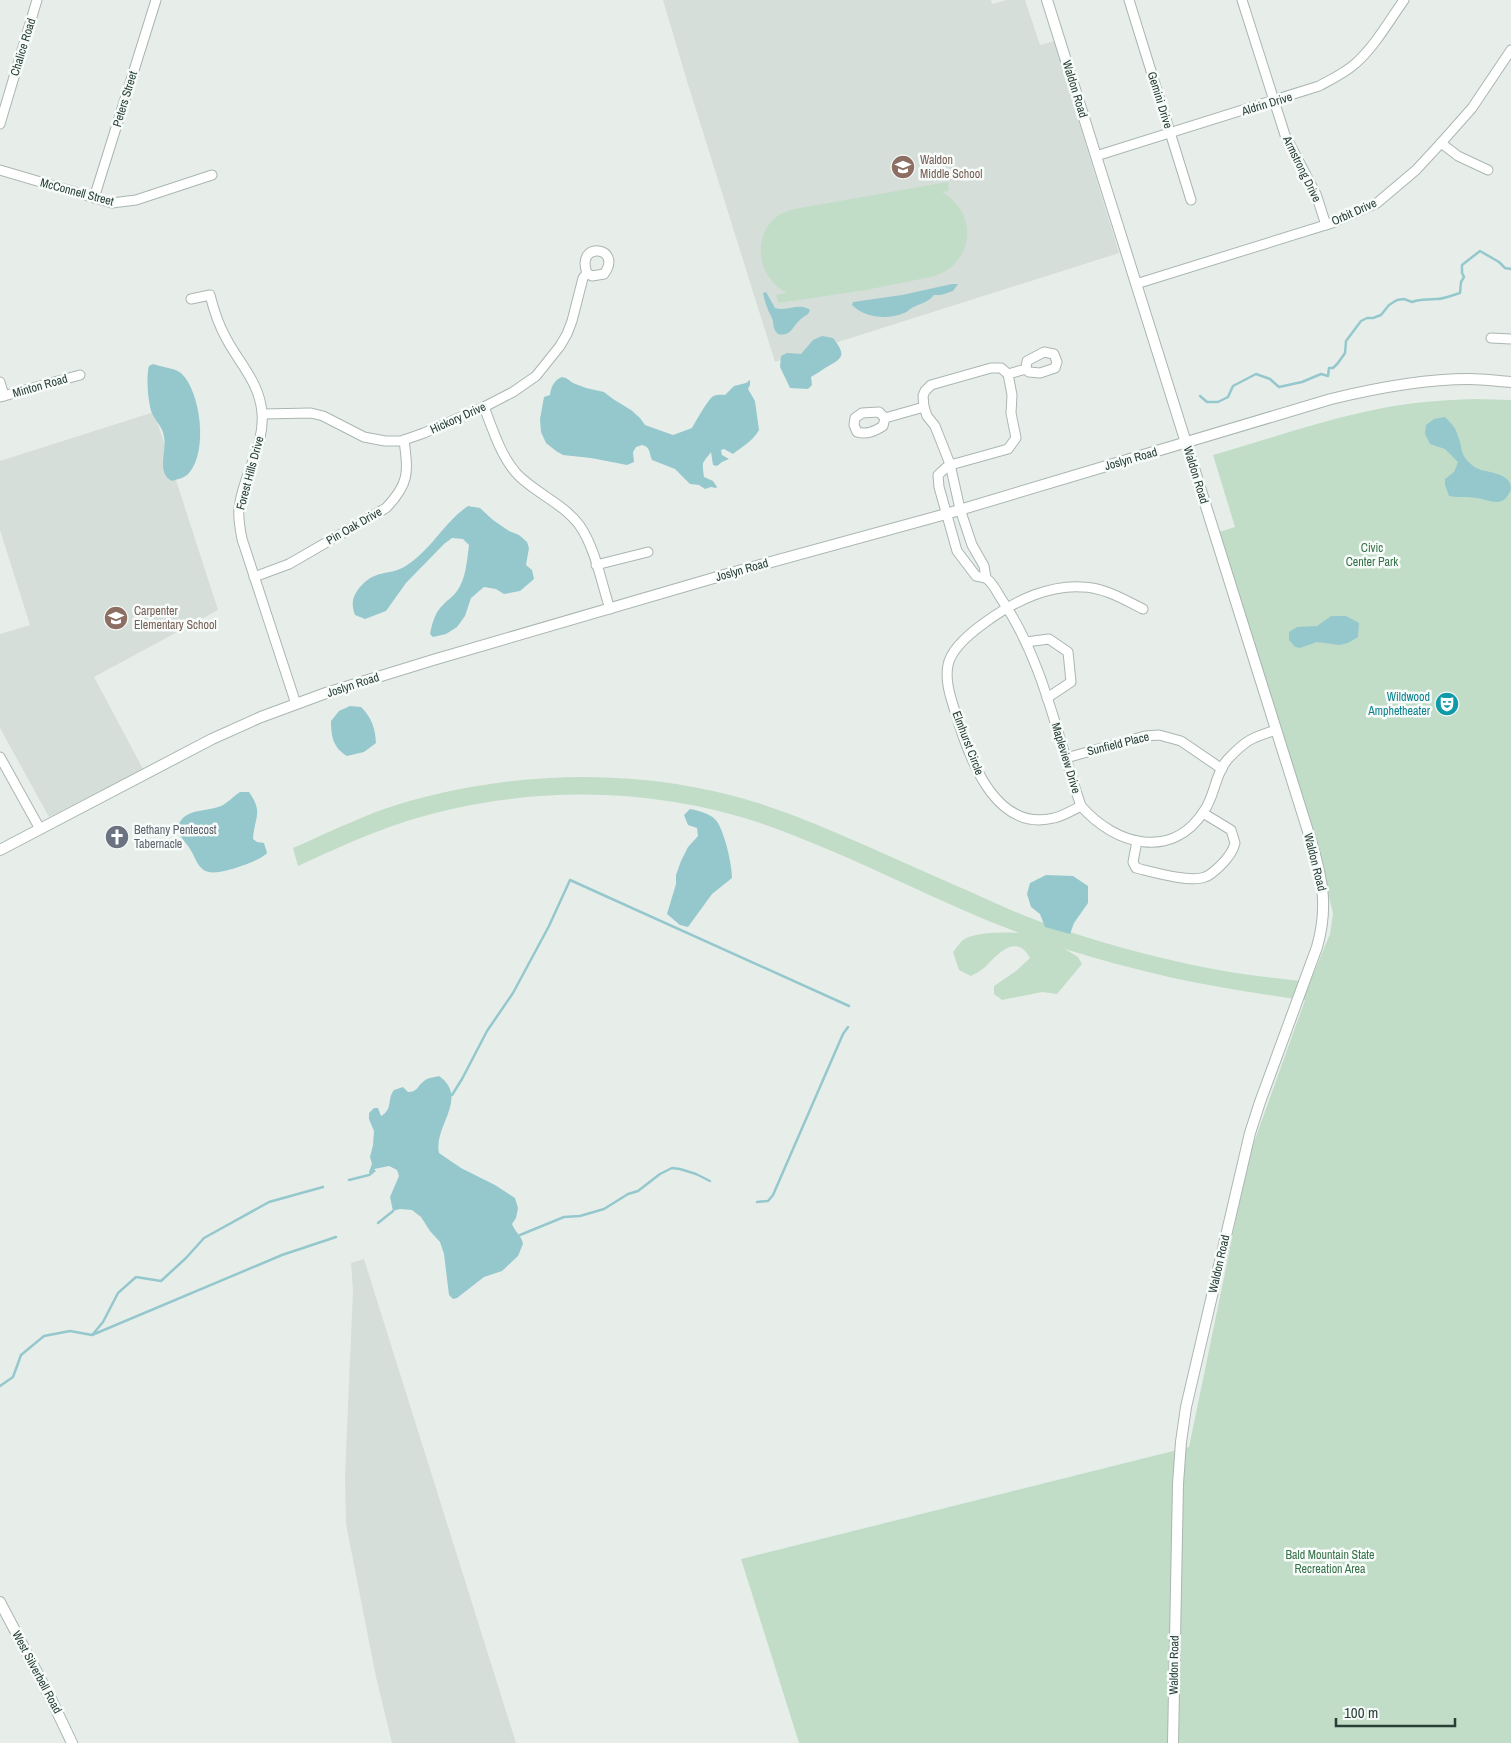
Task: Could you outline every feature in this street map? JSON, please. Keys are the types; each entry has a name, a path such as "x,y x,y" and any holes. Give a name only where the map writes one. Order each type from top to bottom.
{"street":[{"name":"Chalice Road","path":"0,124 38,0"},
{"name":"Peters Street","path":"94,198 156,0"},
{"name":"Waldon Road","path":"1047,0 1321,875 1324,898 1323,922 1311,966 1252,1125 1186,1407 1179,1459 1177,1493 1173,1743"},
{"name":"Gemini Drive","path":"1129,0 1191,200"},
{"name":"Armstrong Drive","path":"1242,0 1285,135 1316,194 1326,225"},
{"name":"Aldrin Drive","path":"1096,156 1274,102 1319,86 1340,75 1351,66 1378,38 1404,0"},
{"name":"Orbit Drive","path":"1136,284 1326,225 1352,215 1377,202 1416,170 1472,108 1511,50"},
{"path":"1441,143 1458,156 1488,170"},
{"name":"McConnell Street","path":"0,170 112,203 131,201 212,175"},
{"name":"Hickory Drive","path":"263,414 312,413 328,418 364,437 385,441 404,440 484,407 513,392 536,376 546,366 567,334 580,287 587,273"},
{"name":"Forest Hills Drive","path":"191,299 210,295 215,317 257,389 263,414 259,441 239,508 239,524 254,577 296,704"},
{"path":"1491,338 1511,340"},
{"path":"991,368 1000,368 1008,374 1012,395 1011,413 1016,438 1008,449 950,464 935,426 924,407 923,396 925,391 932,385 991,368"},
{"path":"1008,374 1026,369"},
{"name":"Minton Road","path":"2,396 80,375"},
{"name":"Joslyn Road","path":"0,850 212,739 296,704 433,660 724,575 946,514 1297,408 1374,389 1433,381 1470,379 1511,382"},
{"path":"0,382 2,396"},
{"path":"484,407 497,440 518,475 571,515 587,538 610,609"},
{"path":"885,418 924,407"},
{"name":"Pin Oak Drive","path":"254,577 289,564 386,508 396,497 405,482 408,468 404,440"},
{"name":"Mapleview Drive","path":"986,578 976,576 957,551 939,487 938,475 950,464 960,509 972,545 984,566 986,578 1008,608 1035,661 1081,806 1092,819 1123,838 1136,842 1148,842 1174,838 1183,834 1195,824 1203,813 1227,760 1244,743 1276,730"},
{"path":"957,551 972,545"},
{"path":"596,565 648,552"},
{"path":"1008,608 1034,595 1053,590 1083,587 1106,592 1143,609"},
{"name":"Elmhurst Circle","path":"1008,608 981,625 950,655 947,667 948,687 974,766 998,802 1018,816 1032,820 1053,818 1081,806"},
{"path":"1026,642 1049,639 1068,652 1071,682 1047,698"},
{"name":"Sunfield Place","path":"1066,758 1145,736 1159,734 1181,742 1222,769"},
{"path":"0,758 40,828"},
{"path":"1136,842 1133,862 1136,868 1173,876 1205,878 1211,875 1225,861 1236,843 1231,830 1203,813"},
{"name":"West Silverbell Road","path":"0,1602 72,1743"}],"shaded area":[{"name":"Waldon Middle School","path":"663,0 991,0 992,4 1007,0 1025,0 1040,45 1054,41 1119,253 775,362"},
{"name":"Carpenter Elementary School","path":"154,412 218,610 94,677 143,769 49,817 0,728 0,634 30,625 0,530 0,461"},
{"path":"364,1259 516,1743 392,1743 376,1677 346,1524 345,1476 353,1290 351,1263"}],"green space":[{"path":"948,182 949,191 942,192 954,202 962,213 967,226 967,239 963,251 956,262 945,271 931,277 866,290 778,303 776,295 787,293 777,287 770,278 764,269 761,258 763,236 768,226 776,217 794,209"},
{"name":"Bald Mountain State Recreation Area","path":"1475,399 1511,400 1511,1743 799,1743 741,1559 1189,1447 1249,1156 1305,1000 1184,980 1124,966 1065,949 1078,957 1082,964 1057,994 1042,992 1002,1000 994,994 994,986 1016,971 1030,958 1025,950 1013,946 1007,948 984,968 971,976 959,970 953,952 968,937 982,934 1019,933 785,832 739,816 692,805 644,798 595,795 547,796 498,801 451,809 404,822 298,866 293,848 377,812 406,802 454,790 503,782 552,778 602,777 651,781 700,788 748,800 795,816 1023,915 1100,941 1145,954 1213,969 1310,982 1330,934 1333,913 1315,842 1219,532 1235,527 1213,455 1345,416 1420,402"}],"water":[{"path":"958,284 953,291 934,295 927,301 891,317 863,313 852,305 853,302 902,295"},
{"path":"766,292 775,308 802,307 810,310 789,332 783,335 778,334 765,302 763,293"},
{"path":"822,336 833,338 840,349 841,356 836,362 811,377 812,385 808,389 790,388 780,367 781,356 787,353 801,354 813,340"},
{"path":"153,364 182,374 189,383 198,408 200,437 199,451 195,463 187,475 172,481 164,473 165,443 163,433 152,413 149,403 148,370 149,366"},
{"path":"562,377 586,388 604,392 631,410 645,425 673,435 692,428 712,397 725,395 734,386 750,380 748,389 755,401 759,430 751,440 733,454 724,449 721,450 722,455 729,459 717,466 713,465 711,452 704,461 704,477 713,481 716,488 705,489 699,485 690,484 675,469 652,460 648,449 642,445 636,447 633,452 634,462 627,465 563,455 546,443 541,432 540,419 544,397 550,395 553,384"},
{"path":"1445,417 1456,430 1463,453 1468,462 1479,469 1499,474 1510,483 1511,489 1505,499 1493,502 1473,497 1449,496 1445,479 1454,472 1458,462 1445,449 1430,444 1425,434 1426,425 1434,419"},
{"path":"468,506 480,508 493,520 509,531 519,535 527,542 529,548 526,565 532,570 534,579 520,591 504,594 496,589 484,587 471,598 465,616 457,627 446,634 433,637 430,634 436,615 440,608 457,591 466,569 469,545 463,539 452,538 406,583 386,611 365,619 355,615 353,607 354,597 366,581 376,575 398,570 414,560"},
{"path":"1331,616 1346,616 1359,623 1358,637 1348,643 1339,645 1317,642 1300,648 1295,647 1289,640 1289,632 1297,627 1317,626"},
{"path":"350,706 361,707 368,715 374,728 376,743 364,752 347,756 342,753 334,741 331,721 339,711"},
{"path":"240,792 249,792 254,799 257,816 253,839 264,843 267,853 257,860 230,869 214,872 205,871 180,835 178,831 179,823 190,813 224,805"},
{"path":"690,809 710,815 718,823 728,850 732,878 712,894 688,927 680,925 667,914 681,861 688,847 698,836 697,828 688,825 684,815"},
{"path":"1046,875 1073,876 1088,886 1088,903 1074,923 1070,934 1045,927 1040,914 1031,907 1027,894 1030,883"},
{"path":"439,1076 448,1085 451,1103 441,1133 439,1153 461,1168 495,1185 515,1198 518,1208 516,1218 512,1224 523,1244 518,1256 502,1271 484,1277 453,1299 449,1295 444,1254 440,1242 421,1217 412,1210 400,1209 393,1211 390,1197 399,1176 397,1170 389,1166 374,1169 376,1171 370,1176 369,1172 372,1164 370,1157 374,1131 369,1119 369,1113 374,1108 378,1108 381,1116 385,1113 389,1107 394,1090 403,1087 408,1092 414,1091 425,1080"}],"waterway":[{"path":"1200,396 1207,402 1218,402 1228,397 1233,386 1256,374 1270,379 1279,387 1302,382 1321,374 1328,376 1329,368 1333,368 1345,353 1346,341 1361,321 1381,315 1389,305 1397,300 1404,299 1412,302 1442,298 1460,293 1461,282 1464,277 1462,265 1480,251 1499,262 1505,268 1511,269"},
{"path":"452,1095 487,1031 513,993 549,926 570,880 849,1006"},
{"path":"757,1202 768,1201 773,1195 843,1034 848,1027"},
{"path":"520,1235 564,1217 580,1216 604,1209 628,1194 638,1191 660,1174 672,1168 696,1174 710,1181"},
{"path":"349,1180 369,1175"},
{"path":"93,1334 103,1322 118,1293 136,1277 161,1281 204,1238 269,1202 323,1187"},
{"path":"378,1223 393,1211"},
{"path":"0,1386 13,1377 21,1355 44,1336 70,1331 92,1335 282,1255 336,1237"}],"place":[{"name":"Waldon Middle School","path":"903,167"},
{"name":"Carpenter Elementary School","path":"116,618"},
{"name":"Wildwood Amphetheater","path":"1447,704"},
{"name":"Bethany Pentecost Tabernacle","path":"117,837"}],"park label":[{"name":"Civic Center Park","path":"1372,555"}]}
